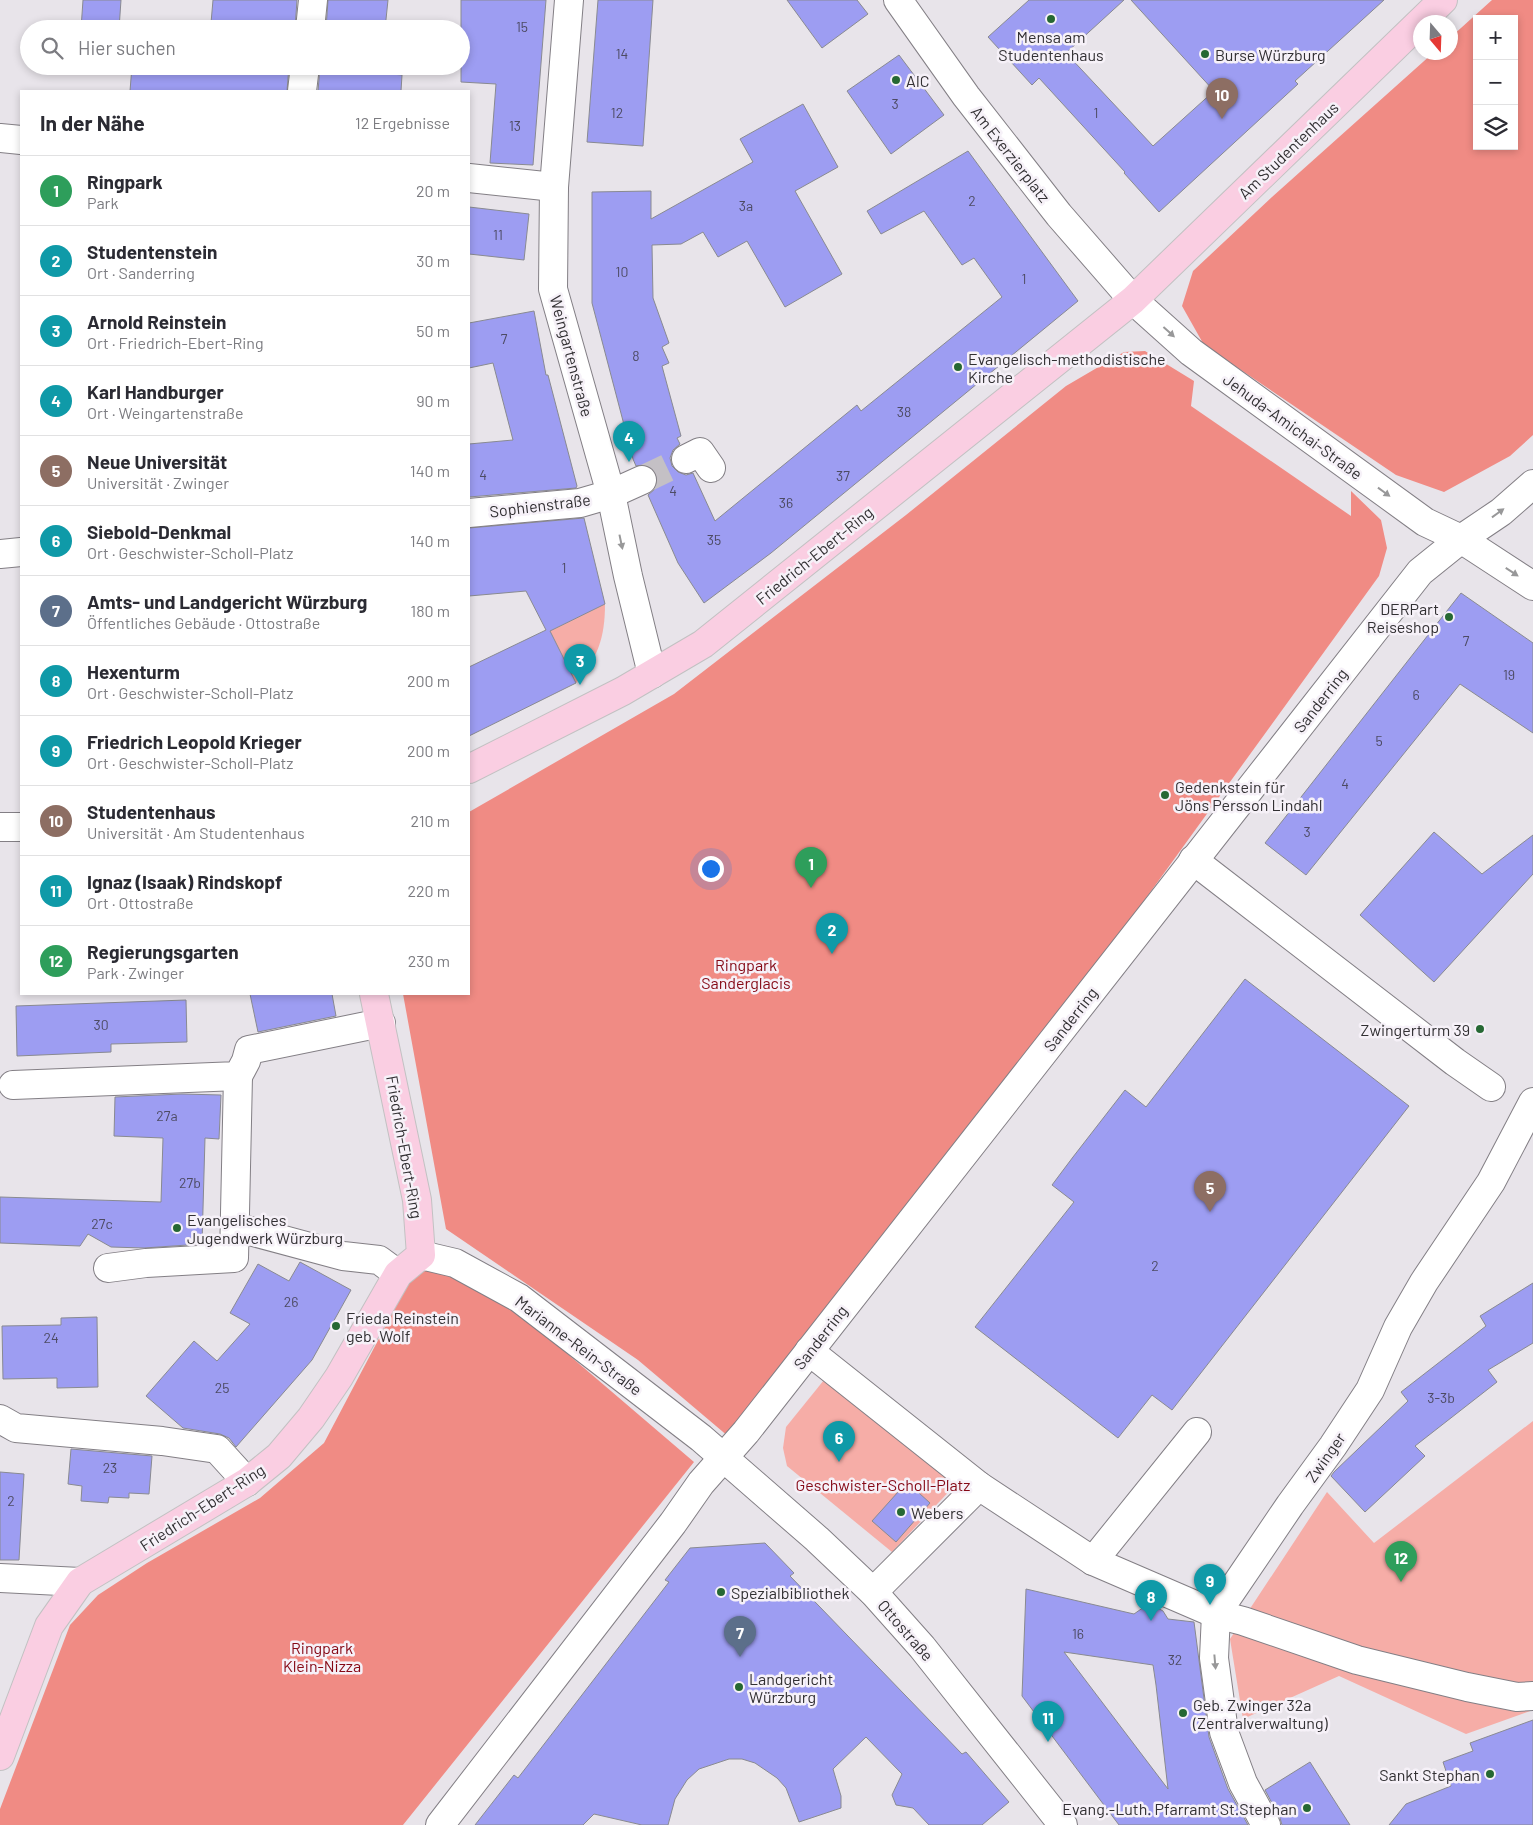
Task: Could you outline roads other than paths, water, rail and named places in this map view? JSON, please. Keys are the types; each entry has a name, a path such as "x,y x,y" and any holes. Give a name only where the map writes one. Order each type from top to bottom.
{"main road":[{"name":"Am Studentenhaus","path":"1133,300 1443,0"},
{"name":"Friedrich-Ebert-Ring","path":"470,768 623,691 703,644 1133,300"},
{"name":"Friedrich-Ebert-Ring","path":"0,1756 49,1626 80,1582 247,1482 279,1456 311,1418 339,1377 398,1274 421,1255 417,1200 374,995"}],"street":[{"path":"311,20 313,0"},
{"name":"Weingartenstraße","path":"569,0 554,187 553,289 611,494 628,576 652,674"},
{"name":"Am Exerzierplatz","path":"898,0 966,96 1059,215 1133,300"},
{"path":"302,90 304,75"},
{"path":"0,138 20,140"},
{"path":"470,178 554,187"},
{"name":"Jehuda-Amichai-Straße","path":"1133,300 1191,352 1425,522 1461,539 1533,586"},
{"name":"Sophienstraße","path":"470,513 580,503 611,494 642,480"},
{"name":"Sanderring","path":"440,1825 701,1484 746,1432 1420,572 1461,539 1501,512 1533,484"},
{"path":"0,554 20,552"},
{"path":"0,827 20,827"},
{"path":"1193,860 1455,1062 1491,1087"},
{"path":"108,1268 146,1263 234,1258 238,1076 250,1050 381,1024"},
{"path":"13,1085 238,1076"},
{"name":"Zwinger","path":"1216,1614 1370,1390 1398,1328 1424,1282 1492,1182 1533,1102"},
{"path":"234,1227 343,1256 379,1260 398,1274"},
{"name":"Marianne-Rein-Straße","path":"421,1255 455,1263 519,1298 701,1438 723,1458"},
{"path":"809,1351 979,1486 1093,1561 1216,1614 1243,1621 1357,1660 1467,1687 1518,1697 1533,1696"},
{"path":"0,1419 16,1428 162,1441 216,1449 247,1482"},
{"path":"1093,1561 1197,1432"},
{"name":"Ottostraße","path":"723,1458 817,1539 874,1592 922,1647 1052,1821"},
{"path":"874,1592 979,1486"},
{"path":"0,1578 80,1582"},
{"path":"1216,1614 1214,1658 1224,1732 1244,1783 1266,1825"}],"tunnel":[{"path":"642,480 686,459"}],"place":[{"name":"Mensa am Studentenhaus","path":"1051,19"},
{"name":"Burse Würzburg","path":"1205,54"},
{"name":"AIC","path":"896,80"},
{"name":"Studentenhaus","path":"1222,119"},
{"name":"Evangelisch-methodistische Kirche","path":"958,367"},
{"name":"Karl Handburger","path":"629,462"},
{"name":"DERPart Reiseshop","path":"1449,617"},
{"name":"Arnold Reinstein","path":"580,685"},
{"name":"Gedenkstein für Jöns Persson Lindahl","path":"1165,795"},
{"name":"Ringpark","path":"811,888"},
{"name":"Studentenstein","path":"832,954"},
{"name":"Zwingerturm 39","path":"1480,1029"},
{"name":"Neue Universität","path":"1210,1212"},
{"name":"Evangelisches Jugendwerk Würzburg","path":"177,1228"},
{"name":"Frieda Reinstein geb. Wolf","path":"336,1326"},
{"name":"Siebold-Denkmal","path":"839,1462"},
{"name":"Webers","path":"901,1512"},
{"name":"Regierungsgarten","path":"1401,1582"},
{"name":"Spezialbibliothek","path":"721,1592"},
{"name":"Friedrich Leopold Krieger","path":"1210,1605"},
{"name":"Hexenturm","path":"1151,1621"},
{"name":"Amts- und Landgericht Würzburg","path":"740,1657"},
{"name":"Landgericht Würzburg","path":"739,1687"},
{"name":"Geb. Zwinger 32a (Zentralverwaltung)","path":"1183,1713"},
{"name":"Ignaz (Isaak) Rindskopf","path":"1048,1742"},
{"name":"Sankt Stephan","path":"1490,1774"},
{"name":"Evang.-Luth. Pfarramt St.Stephan","path":"1307,1808"}],"park label":[{"name":"Ringpark Sanderglacis","path":"746,973"},
{"name":"Geschwister-Scholl-Platz","path":"883,1484"},
{"name":"Ringpark Klein-Nizza","path":"322,1656"}]}
